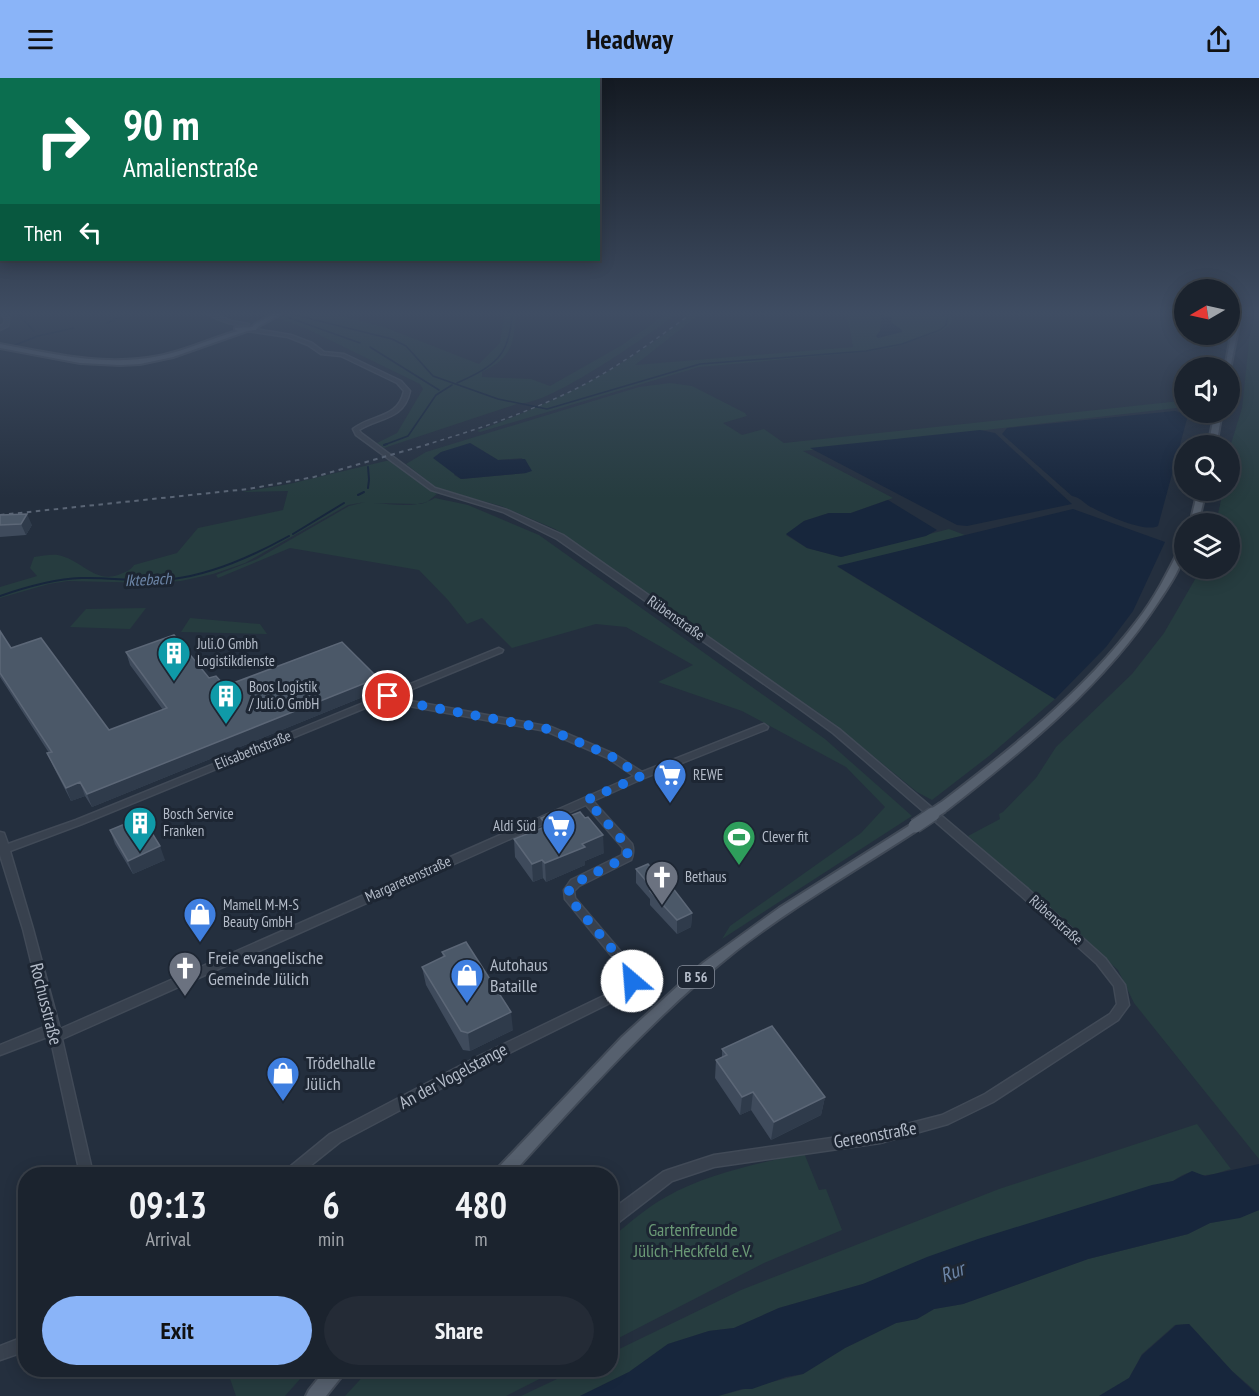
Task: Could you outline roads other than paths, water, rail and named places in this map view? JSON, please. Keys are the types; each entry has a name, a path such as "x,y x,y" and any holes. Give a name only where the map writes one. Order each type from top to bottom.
{"main road":[{"name":"B 56","path":"509,1167 654,1014 709,966 759,928 943,807 1034,735 1095,675 1153,605 1174,569"},
{"path":"315,1396 330,1377"}],"street":[{"name":"Rübenstraße","path":"385,376 399,382 407,391 401,407 388,416 361,425 356,432 433,489 506,511 560,537 804,706 968,843 1101,962 1119,985 1123,1005"},
{"name":"Elisabethstraße","path":"3,850 499,650"},
{"path":"388,696 398,701 548,729 611,756 641,776"},
{"name":"Margaretenstraße","path":"0,1050 54,1033 641,776 764,727"},
{"name":"An der Vogelstange","path":"300,1167 335,1138 481,1061 624,991 632,981 629,969 570,899 569,890 575,883 627,857 628,847 587,800"},
{"name":"Rochusstraße","path":"0,835 54,1033 84,1167"},
{"name":"Gereonstraße","path":"618,1214 668,1176 714,1161 880,1137 944,1120 989,1098 1061,1053 1114,1017 1123,1005"},
{"path":"0,1353 18,1346"}],"water":[{"path":"1174,411 1174,423 1186,423 1183,435 1174,435 1174,467 1158,526 1144,527 1116,519 1072,496 1002,434 1007,428"},
{"path":"980,430 995,433 1072,504 967,526 957,525 810,448"},
{"path":"470,443 498,460 525,459 532,471 461,479 433,458 441,452"},
{"path":"888,500 937,530 926,536 841,557 807,548 786,534 804,521 829,513 851,513"},
{"path":"1073,509 1165,542 1133,611 1106,647 1055,699 837,566"},
{"name":"Rur","path":"1259,1164 1259,1210 1240,1218 1210,1223 1188,1234 1088,1259 963,1304 934,1309 917,1319 896,1323 845,1348 803,1374 718,1396 580,1396 629,1372 668,1344 709,1331 734,1328 779,1308 863,1284 927,1257 978,1239 1152,1185 1173,1181 1192,1171 1205,1176"},
{"path":"1189,1324 1232,1371 1259,1396 1099,1396 1129,1378 1142,1355 1176,1325"}],"waterway":[{"path":"416,376 439,390"},
{"path":"433,376 498,399 547,409 661,376"},
{"name":"Iktebach","path":"457,383 472,376"},
{"name":"Iktebach","path":"387,444 384,445 408,436 436,395 452,385"},
{"name":"Iktebach","path":"368,467 369,479"},
{"name":"Iktebach","path":"368,488 369,480"},
{"name":"Iktebach","path":"358,495 364,492"},
{"name":"Iktebach","path":"293,534 344,503"},
{"name":"Iktebach","path":"0,596 60,580 93,578 150,580 188,577 233,563 289,536"}],"railway":[{"path":"425,445 477,429 546,403 601,376"},
{"path":"0,515 248,489 314,477 429,444"}],"place":[{"name":"Juli.O Gmbh Logistikdienste","path":"174,682"},
{"name":"Boos Logistik / Juli.O GmbH","path":"226,725"},
{"name":"REWE","path":"670,804"},
{"name":"Bosch Service Franken","path":"140,852"},
{"name":"Aldi Süd","path":"559,855"},
{"name":"Clever fit","path":"739,866"},
{"name":"Bethaus","path":"662,906"},
{"name":"Mamell M-M-S Beauty GmbH","path":"200,943"},
{"name":"Freie evangelische Gemeinde Jülich","path":"185,997"},
{"name":"Autohaus Bataille","path":"467,1004"},
{"name":"Trödelhalle Jülich","path":"283,1102"}],"park label":[{"name":"Gartenfreunde Jülich-Heckfeld e.V.","path":"693,1240"}]}
